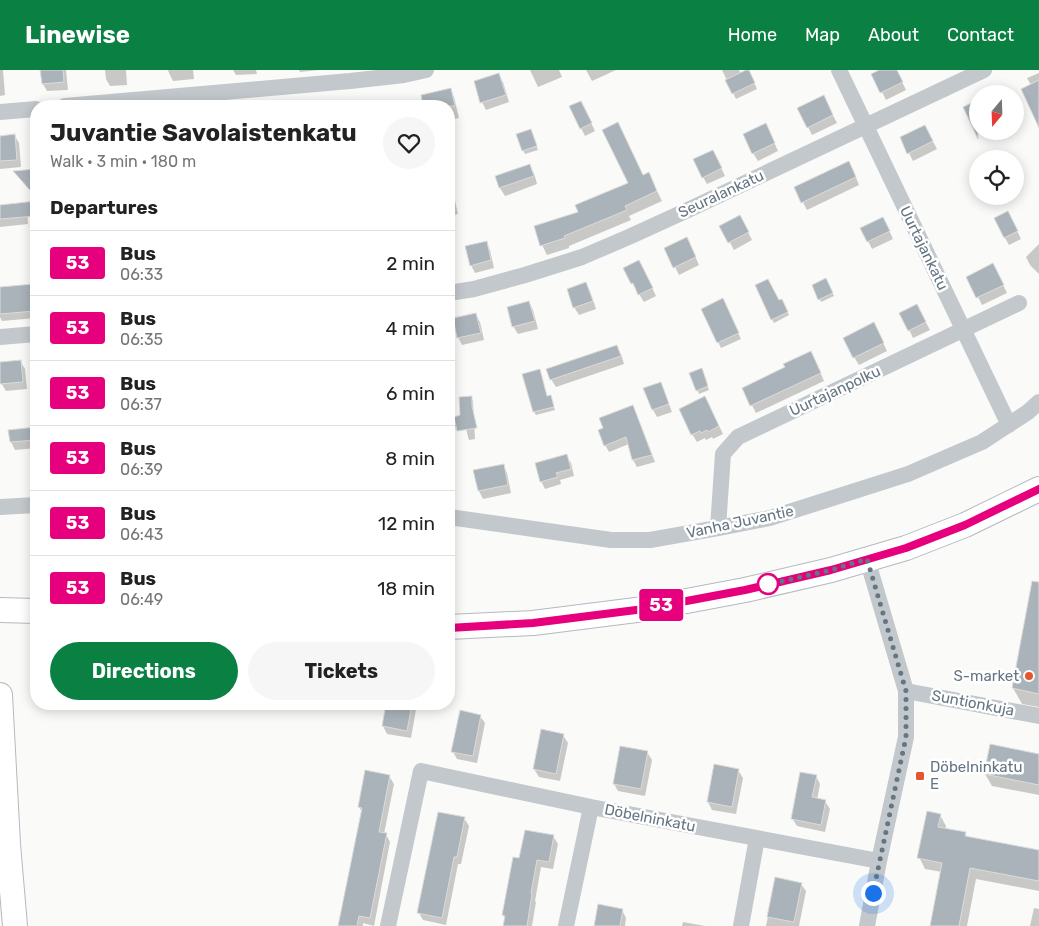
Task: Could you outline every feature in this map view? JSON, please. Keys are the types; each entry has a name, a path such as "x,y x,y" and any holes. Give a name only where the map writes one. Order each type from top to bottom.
{"main road":[{"path":"455,628 533,623 644,609 745,590 831,570 906,548 965,525 1039,489"},
{"path":"0,610 30,611"},
{"path":"0,695 8,844 16,926"}],"street":[{"path":"133,100 350,81 404,75 426,70"},
{"name":"Uurtajankatu","path":"839,70 1009,425"},
{"name":"Seuralankatu","path":"455,292 474,289 525,275 582,257 648,228 984,70"},
{"path":"0,112 30,110"},
{"name":"Uurtajanpolku","path":"718,528 723,454 738,437 1019,304"},
{"path":"0,337 30,334"},
{"name":"Vanha Juvantie","path":"455,518 610,540 650,540 770,518 908,474 982,442 1028,412 1039,402"},
{"path":"0,507 30,505"},
{"path":"867,559 906,691 906,737 867,926"},
{"name":"Suntionkuja","path":"906,691 1039,716"},
{"name":"Döbelninkatu","path":"388,926 421,771 591,807 879,861"},
{"path":"566,926 591,807"},
{"path":"741,926 757,838"}],"building":[{"path":"40,70 63,70 64,82 42,84"},
{"path":"749,70 755,83 732,94 725,80"},
{"path":"879,70 897,70 903,82 880,93 871,74"},
{"path":"499,73 506,95 480,103 474,81"},
{"path":"1039,80 1039,128 1024,96 1024,88"},
{"path":"451,88 454,100 422,100 421,95"},
{"path":"824,95 833,115 807,128 797,108"},
{"path":"581,101 592,123 580,129 569,106"},
{"path":"969,104 969,120 963,107"},
{"path":"618,122 643,175 649,172 657,191 625,206 627,210 564,236 565,238 540,246 534,226 578,212 575,205 628,183 602,130"},
{"path":"766,123 775,143 752,154 743,134"},
{"path":"925,125 933,141 907,154 900,137"},
{"path":"531,129 537,146 522,151 516,134"},
{"path":"15,134 17,160 0,161 0,136"},
{"path":"713,150 722,168 702,178 693,159"},
{"path":"849,161 856,177 801,203 794,187"},
{"path":"530,164 534,176 499,188 495,176"},
{"path":"30,170 30,190 13,171"},
{"path":"30,202 30,216 0,219 0,205"},
{"path":"1008,211 1018,231 1004,238 994,218"},
{"path":"740,215 749,232 728,243 719,226"},
{"path":"883,217 890,231 867,242 860,228"},
{"path":"687,237 696,257 673,268 664,248"},
{"path":"487,241 491,260 470,266 465,246"},
{"path":"639,260 653,288 638,295 623,268"},
{"path":"993,263 1004,285 976,298 966,277"},
{"path":"826,278 833,293 818,300 812,285"},
{"path":"768,279 779,300 782,299 788,312 771,320 755,285"},
{"path":"586,282 593,301 573,308 567,289"},
{"path":"30,284 30,311 0,314 0,287"},
{"path":"723,298 739,333 717,343 701,309"},
{"path":"529,301 535,321 512,327 507,307"},
{"path":"917,304 926,322 908,331 899,313"},
{"path":"476,313 481,333 457,338 455,318"},
{"path":"874,322 884,343 853,358 843,338"},
{"path":"617,345 621,356 550,380 546,369"},
{"path":"811,351 821,373 750,406 742,388 785,367 783,364"},
{"path":"21,360 23,382 0,384 0,362"},
{"path":"702,368 708,386 696,391 689,373"},
{"path":"540,369 547,396 551,395 554,407 533,412 522,374"},
{"path":"661,382 669,404 652,410 643,388"},
{"path":"472,396 472,406 477,428 457,431 455,417 460,415 459,397"},
{"path":"705,396 719,426 708,432 707,430 701,433 700,431 691,435 679,409"},
{"path":"633,405 652,455 632,460 626,437 604,446 598,430 603,428 599,418"},
{"path":"30,428 30,440 10,442 8,430"},
{"path":"567,454 571,469 556,473 558,477 540,482 535,463"},
{"path":"504,464 508,485 478,491 473,470"},
{"path":"1032,581 1039,582 1039,694 1012,688"},
{"path":"385,710 411,710 407,731 382,726"},
{"path":"460,710 481,715 473,756 451,752"},
{"path":"541,729 564,734 556,774 533,769"},
{"path":"990,744 1039,754 1039,785 984,774"},
{"path":"620,746 648,751 641,789 613,784"},
{"path":"714,764 739,769 732,807 707,802"},
{"path":"365,770 390,775 379,832 387,833 370,918 359,916 357,926 338,926 362,808 358,807"},
{"path":"800,772 817,775 812,797 826,800 821,825 791,819"},
{"path":"927,811 941,814 938,827 966,832 965,836 1039,850 1039,881 970,868 959,926 930,926 942,863 917,858"},
{"path":"438,812 465,817 457,857 454,857 442,918 417,913"},
{"path":"525,830 554,835 549,862 537,860 527,926 503,926 505,916 502,915 513,857 519,858"},
{"path":"775,877 802,883 794,922 767,917"},
{"path":"598,904 623,909 620,926 594,926"}],"bus line":[{"name":"53","path":"455,628 533,623 644,609 745,590 831,570 906,548 965,525 1039,489"}],"place":[{"name":"S-market","path":"1029,676"},
{"name":"Döbelninkatu E","path":"920,776"}],"route":[{"path":"768,584 762,586 831,570 867,559 906,691 906,737 873,893"}]}
